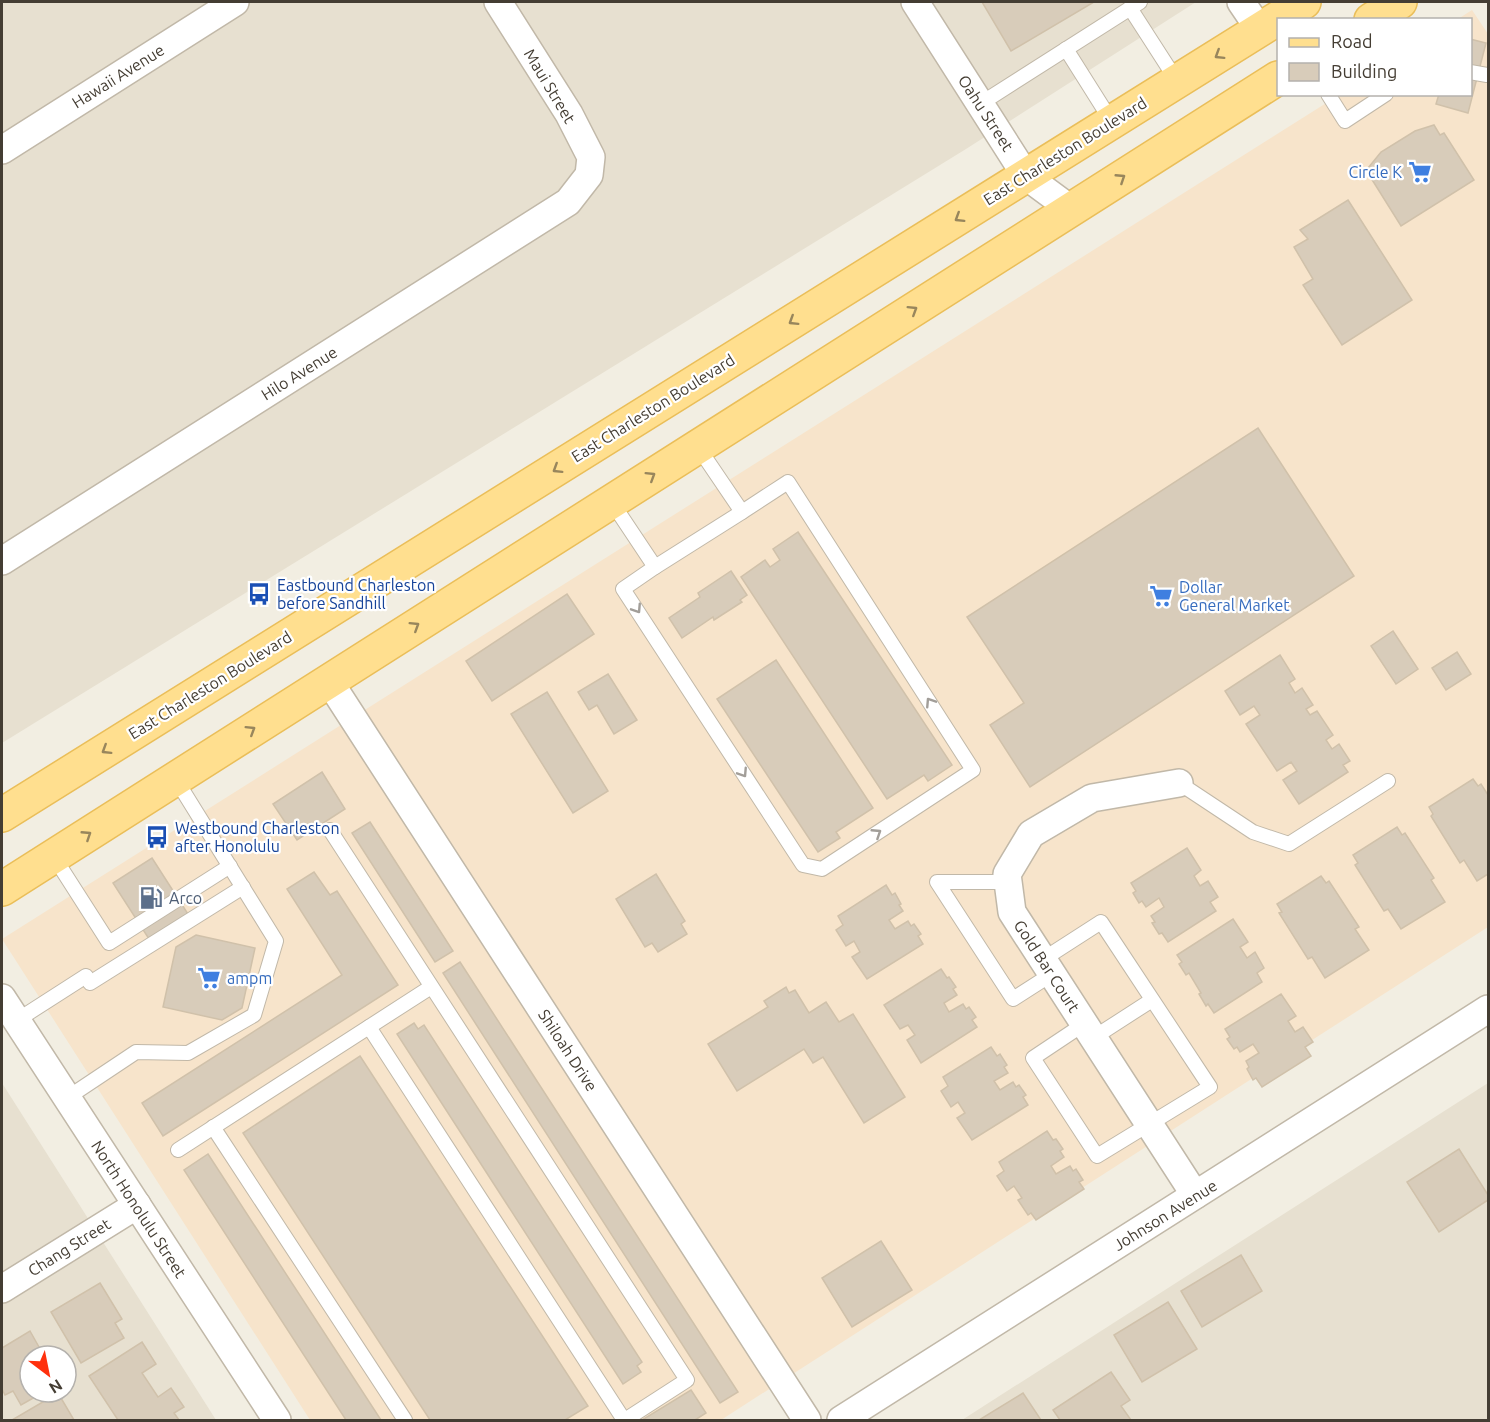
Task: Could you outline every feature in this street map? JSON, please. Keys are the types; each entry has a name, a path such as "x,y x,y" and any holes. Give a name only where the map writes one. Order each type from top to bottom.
{"main road":[{"name":"East Charleston Boulevard","path":"1279,18 1304,2"},
{"name":"East Charleston Boulevard","path":"2,815 1277,19"},
{"path":"2,889 1277,79"}],"street":[{"name":"Hawaii Avenue","path":"2,150 235,2"},
{"name":"Maui Street","path":"498,2 569,114 591,157 589,175"},
{"name":"Oahu Street","path":"915,2 1026,176 1072,210"},
{"path":"1241,2 1260,30"},
{"name":"Hilo Avenue","path":"2,561 568,202 589,175"},
{"name":"Shiloah Drive","path":"329,681 807,1420"},
{"name":"Gold Bar Court","path":"1179,783 1092,798 1031,834 1007,873 1012,912 1195,1196"},
{"name":"Johnson Avenue","path":"841,1420 1488,1009"},
{"name":"North Honolulu Street","path":"9,1010 277,1420"},
{"name":"Chang Street","path":"2,1289 137,1205"}],"lane":[{"path":"980,104 1135,5 1177,81"},
{"path":"1066,48 1112,122"},
{"path":"1472,72 1488,76"},
{"path":"1329,96 1345,121 1383,96"},
{"path":"698,446 741,512"},
{"path":"789,482 973,770 822,869 803,865 623,588 741,512 789,482"},
{"path":"611,501 655,567"},
{"path":"67,1098 136,1052 188,1053 254,1015 276,941 175,778"},
{"path":"1179,783 1253,832 1289,844 1388,782"},
{"path":"330,830 687,1380 625,1420 369,1027"},
{"path":"54,857 109,943 230,866"},
{"path":"1008,882 937,882 1013,999 1101,922 1210,1088 1097,1156 1034,1058 1152,1000"},
{"path":"9,1010 88,979 243,887"},
{"path":"178,1150 431,987"},
{"path":"213,1127 405,1420"}],"shaded area":[{"path":"2,2 1196,2 966,149 2,743"},
{"path":"1472,10 1488,34 1488,927 721,1420 310,1420 2,939 1337,96 1472,96 1472,18 1460,18"},
{"path":"2,1083 216,1420 2,1420"},
{"path":"1488,1083 1488,1420 962,1420"}],"building":[{"path":"982,2 1094,2 1011,51"},
{"path":"1472,40 1486,43 1468,113 1436,104 1438,96 1472,96"},
{"name":"Circle K","path":"1434,125 1440,135 1444,133 1474,180 1401,226 1371,178 1373,176 1368,168 1381,152 1415,131"},
{"path":"1348,200 1412,300 1342,345 1303,285 1313,279 1294,247 1308,239 1300,230"},
{"name":"Dollar General Market","path":"1258,428 1354,576 1030,787 990,725 1024,703 967,617"},
{"path":"798,532 952,765 928,781 924,775 887,799 741,577 765,560 770,567 780,560 773,549"},
{"path":"731,571 747,595 740,600 742,602 714,620 713,617 682,638 669,618 700,597 698,593"},
{"path":"567,594 594,634 492,701 466,661"},
{"path":"1393,631 1418,669 1396,684 1371,646"},
{"path":"1457,652 1471,674 1446,690 1432,668"},
{"path":"1280,655 1295,679 1289,683 1295,693 1302,688 1313,705 1306,709 1310,715 1317,711 1333,735 1326,740 1332,749 1339,744 1350,761 1343,765 1348,772 1299,804 1283,780 1297,771 1291,762 1277,771 1246,724 1260,715 1254,706 1240,715 1225,691"},
{"path":"776,660 873,808 836,832 840,838 818,852 717,699"},
{"path":"608,674 637,720 614,734 597,705 589,710 578,692"},
{"path":"547,692 608,791 573,813 511,714"},
{"path":"322,772 345,809 297,840 273,804"},
{"path":"1473,779 1478,786 1481,784 1488,795 1488,874 1477,881 1464,860 1460,863 1431,816 1433,814 1429,807"},
{"path":"370,822 453,951 435,962 352,833"},
{"path":"1397,827 1402,835 1405,833 1434,878 1431,880 1445,902 1401,929 1388,909 1384,911 1355,865 1358,863 1353,855"},
{"path":"1187,848 1201,870 1194,876 1200,886 1208,881 1218,897 1210,902 1216,911 1168,942 1152,923 1155,922 1151,916 1164,907 1159,898 1146,907 1142,901 1139,903 1133,893 1136,891 1131,883"},
{"name":"Arco","path":"152,858 188,914 149,939 113,883"},
{"path":"314,872 330,895 337,891 398,985 163,1136 142,1103 342,975 287,889"},
{"path":"656,874 685,921 681,924 687,934 658,952 652,943 645,947 616,899"},
{"path":"1321,876 1326,883 1329,881 1359,927 1355,929 1369,950 1325,978 1312,957 1308,959 1279,913 1282,912 1277,904"},
{"path":"886,885 892,895 895,893 903,911 889,920 895,929 908,921 911,926 914,924 921,934 918,936 923,944 867,979 852,957 860,952 854,941 846,946 836,930 843,925 838,916"},
{"path":"1233,919 1248,942 1240,947 1247,958 1255,952 1264,968 1257,973 1262,982 1214,1013 1208,1004 1206,1006 1189,973 1186,975 1179,964 1182,962 1177,955"},
{"name":"ampm","path":"196,935 255,948 242,1008 222,1020 163,1007 176,947"},
{"path":"460,962 738,1392 720,1403 443,973"},
{"path":"941,969 956,987 953,989 957,995 944,1003 949,1012 963,1004 966,1009 969,1007 976,1017 972,1020 977,1027 921,1063 907,1040 915,1035 908,1025 900,1029 884,1005"},
{"path":"786,987 789,993 795,990 809,1013 826,1002 839,1022 853,1014 905,1097 864,1123 823,1057 813,1063 804,1049 737,1091 708,1044 768,1007 764,1001"},
{"path":"1281,994 1296,1016 1288,1021 1295,1032 1303,1027 1313,1042 1305,1047 1311,1056 1262,1087 1256,1078 1253,1080 1247,1069 1249,1067 1246,1061 1259,1053 1253,1044 1240,1052 1237,1047 1234,1049 1227,1039 1230,1037 1225,1029"},
{"path":"414,1023 418,1029 424,1025 642,1362 637,1366 641,1372 623,1384 397,1034"},
{"path":"991,1047 997,1056 1000,1054 1007,1065 1004,1067 1008,1073 994,1081 1000,1090 1013,1082 1016,1087 1019,1085 1026,1095 1023,1097 1028,1105 972,1140 957,1118 965,1113 958,1102 951,1107 941,1091 948,1086 943,1077"},
{"path":"360,1056 588,1406 565,1420 430,1420 243,1133"},
{"path":"1047,1131 1063,1149 1060,1151 1064,1157 1051,1166 1056,1174 1070,1166 1073,1171 1076,1169 1083,1180 1079,1182 1084,1189 1036,1220 1031,1213 1028,1215 1018,1200 1022,1198 1014,1186 1007,1191 997,1176 1004,1171 999,1162"},
{"path":"1459,1149 1488,1195 1488,1200 1439,1232 1407,1182"},
{"path":"208,1154 381,1420 346,1420 184,1170"},
{"path":"881,1241 912,1290 852,1327 822,1278"},
{"path":"1241,1255 1262,1291 1202,1327 1181,1291"},
{"path":"100,1283 122,1319 115,1323 124,1338 81,1363 78,1358 78,1344 70,1344 51,1312"},
{"path":"1168,1302 1197,1349 1142,1382 1114,1335"},
{"path":"30,1331 37,1344 18,1344 18,1400 13,1391 5,1395 2,1389 2,1348"},
{"path":"142,1342 156,1364 142,1373 158,1397 171,1388 184,1407 174,1413 179,1420 118,1420 89,1376"},
{"path":"1111,1372 1130,1400 1121,1406 1131,1420 1060,1420 1053,1410"},
{"path":"691,1390 706,1413 695,1420 642,1420"},
{"path":"1023,1393 1041,1420 979,1420"},
{"path":"39,1404 65,1404 74,1420 12,1420"}],"place":[{"name":"Circle K","path":"1420,172"},
{"name":"Eastbound Charleston before Sandhill","path":"259,594"},
{"name":"Dollar General Market","path":"1161,596"},
{"name":"Westbound Charleston after Honolulu","path":"157,837"},
{"name":"Arco","path":"151,898"},
{"name":"ampm","path":"209,978"}]}
